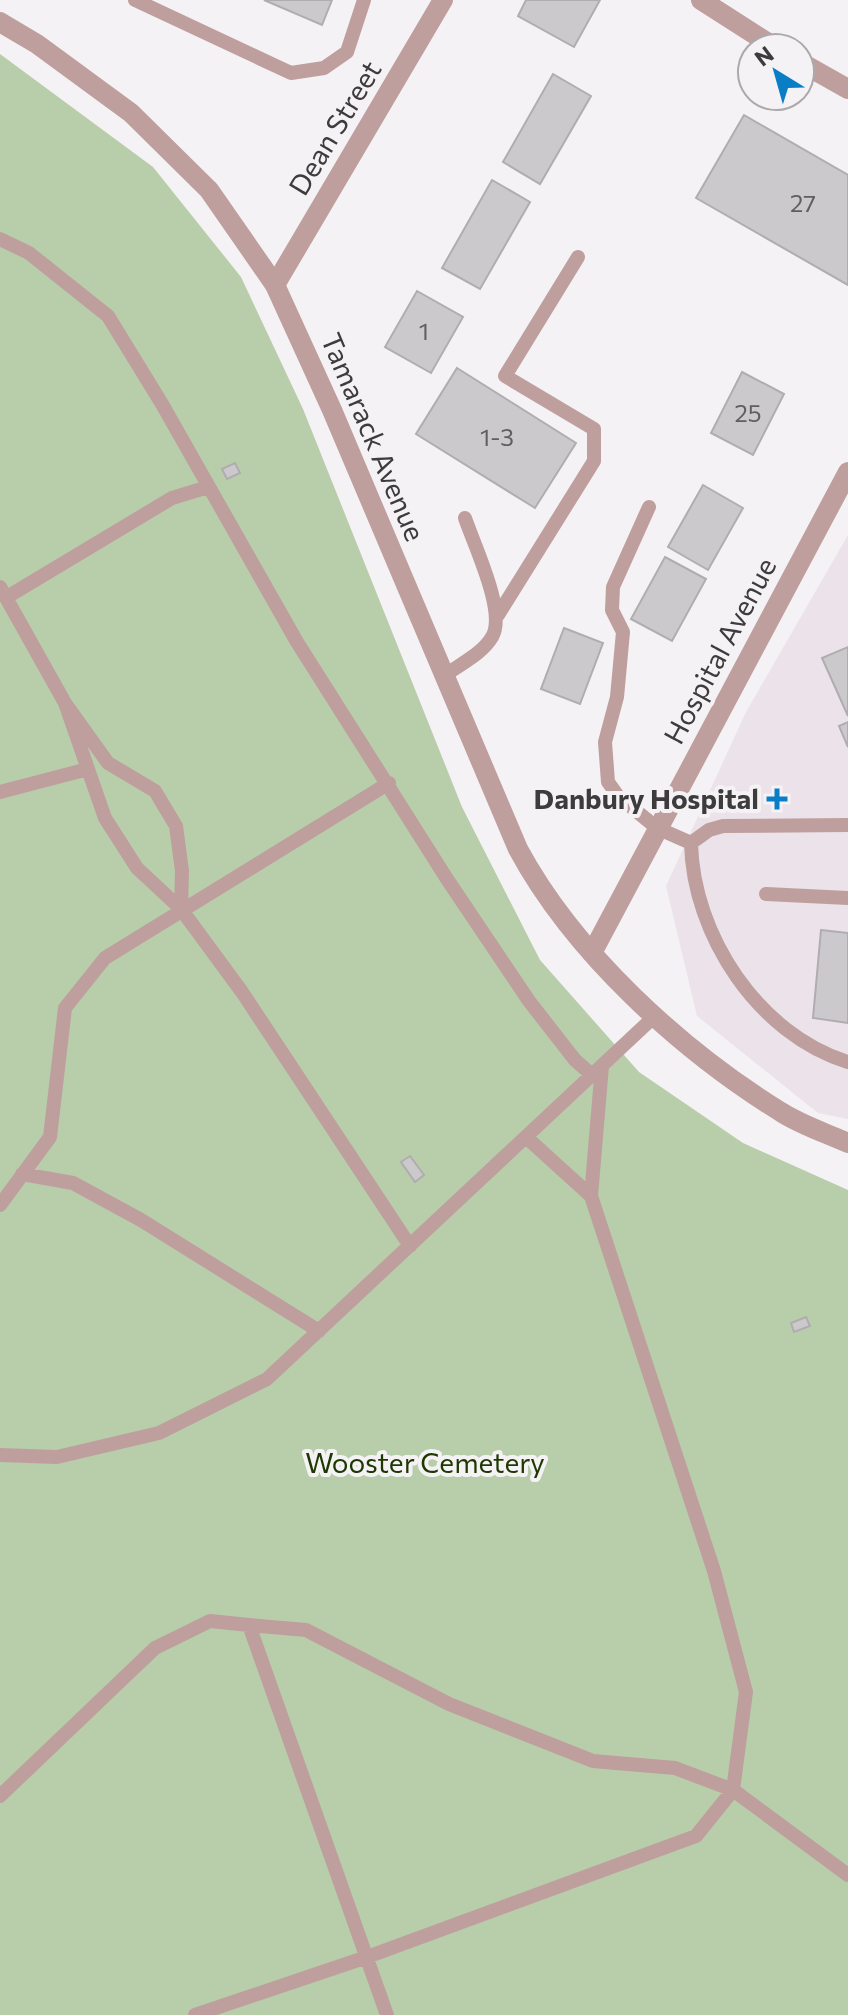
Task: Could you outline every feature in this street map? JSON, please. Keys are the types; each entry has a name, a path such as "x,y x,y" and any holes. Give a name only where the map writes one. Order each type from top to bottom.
{"street":[{"name":"Dean Street","path":"275,285 443,0"},
{"path":"701,0 751,32"},
{"name":"Tamarack Avenue","path":"0,22 37,44 131,113 209,190 275,285 332,410 518,849 545,896 592,953"},
{"path":"816,71 848,89"},
{"name":"Hospital Avenue","path":"592,953 848,472"},
{"path":"592,953 681,1041 783,1114 848,1143"}],"lane":[{"path":"135,0 291,73 324,68 347,52 364,0"},
{"path":"0,239 29,253 108,316 297,642 447,879 529,1001 575,1060 597,1070"},
{"path":"444,676 482,649 494,635 498,615 594,461 594,429 505,376 578,257"},
{"path":"181,909 182,871 176,826 155,791 108,763 65,703 3,592 172,498 208,487"},
{"path":"649,507 613,587 612,610 623,632 617,697 605,742 608,782 618,796 657,828 691,843"},
{"path":"465,518 498,615"},
{"path":"65,703 105,818 137,868 181,909 242,992 410,1246"},
{"path":"0,792 88,769"},
{"path":"0,1205 50,1137 65,1008 105,958 389,783"},
{"path":"691,843 709,830 723,826 848,825"},
{"path":"691,843 692,871 698,896 740,984 776,1022 829,1056 848,1062"},
{"path":"766,894 848,898"},
{"path":"0,1455 57,1457 159,1433 267,1379 656,1015"},
{"path":"195,2015 367,1957 696,1836 733,1790 746,1692 714,1571 591,1196 597,1070"},
{"path":"526,1137 591,1196"},
{"path":"22,1174 73,1183 319,1331"},
{"path":"3,1787 155,1648 210,1621 306,1630 449,1704 593,1761 675,1768 733,1790 848,1875"},
{"path":"249,1625 387,2015"}],"shaded area":[{"name":"Danbury Hospital","path":"848,535 848,1119 818,1113 697,1016 666,886 746,712"}],"green space":[{"name":"Wooster Cemetery","path":"0,54 153,167 241,277 303,409 462,807 540,960 639,1072 743,1143 848,1190 848,2015 0,2015"}],"building":[{"path":"264,0 332,0 322,25"},
{"path":"526,0 600,0 574,47 518,16"},
{"path":"553,74 591,96 540,184 503,162"},
{"path":"744,115 848,175 848,285 696,198"},
{"path":"492,180 530,202 480,289 442,268"},
{"path":"417,291 463,317 431,373 385,347"},
{"path":"457,368 576,443 535,508 416,434"},
{"path":"742,372 784,394 753,455 711,433"},
{"path":"235,463 240,473 227,479 222,469"},
{"path":"703,485 743,508 708,570 668,547"},
{"path":"665,557 706,579 672,641 631,619"},
{"path":"564,628 603,643 580,704 541,689"},
{"path":"848,647 848,716 822,658"},
{"path":"848,722 848,747 839,726"},
{"path":"821,930 848,933 848,1023 813,1018"},
{"path":"410,1156 424,1175 415,1182 401,1162"},
{"path":"806,1317 810,1326 794,1332 791,1323"}],"place":[{"name":"Danbury Hospital","path":"777,799"}]}
